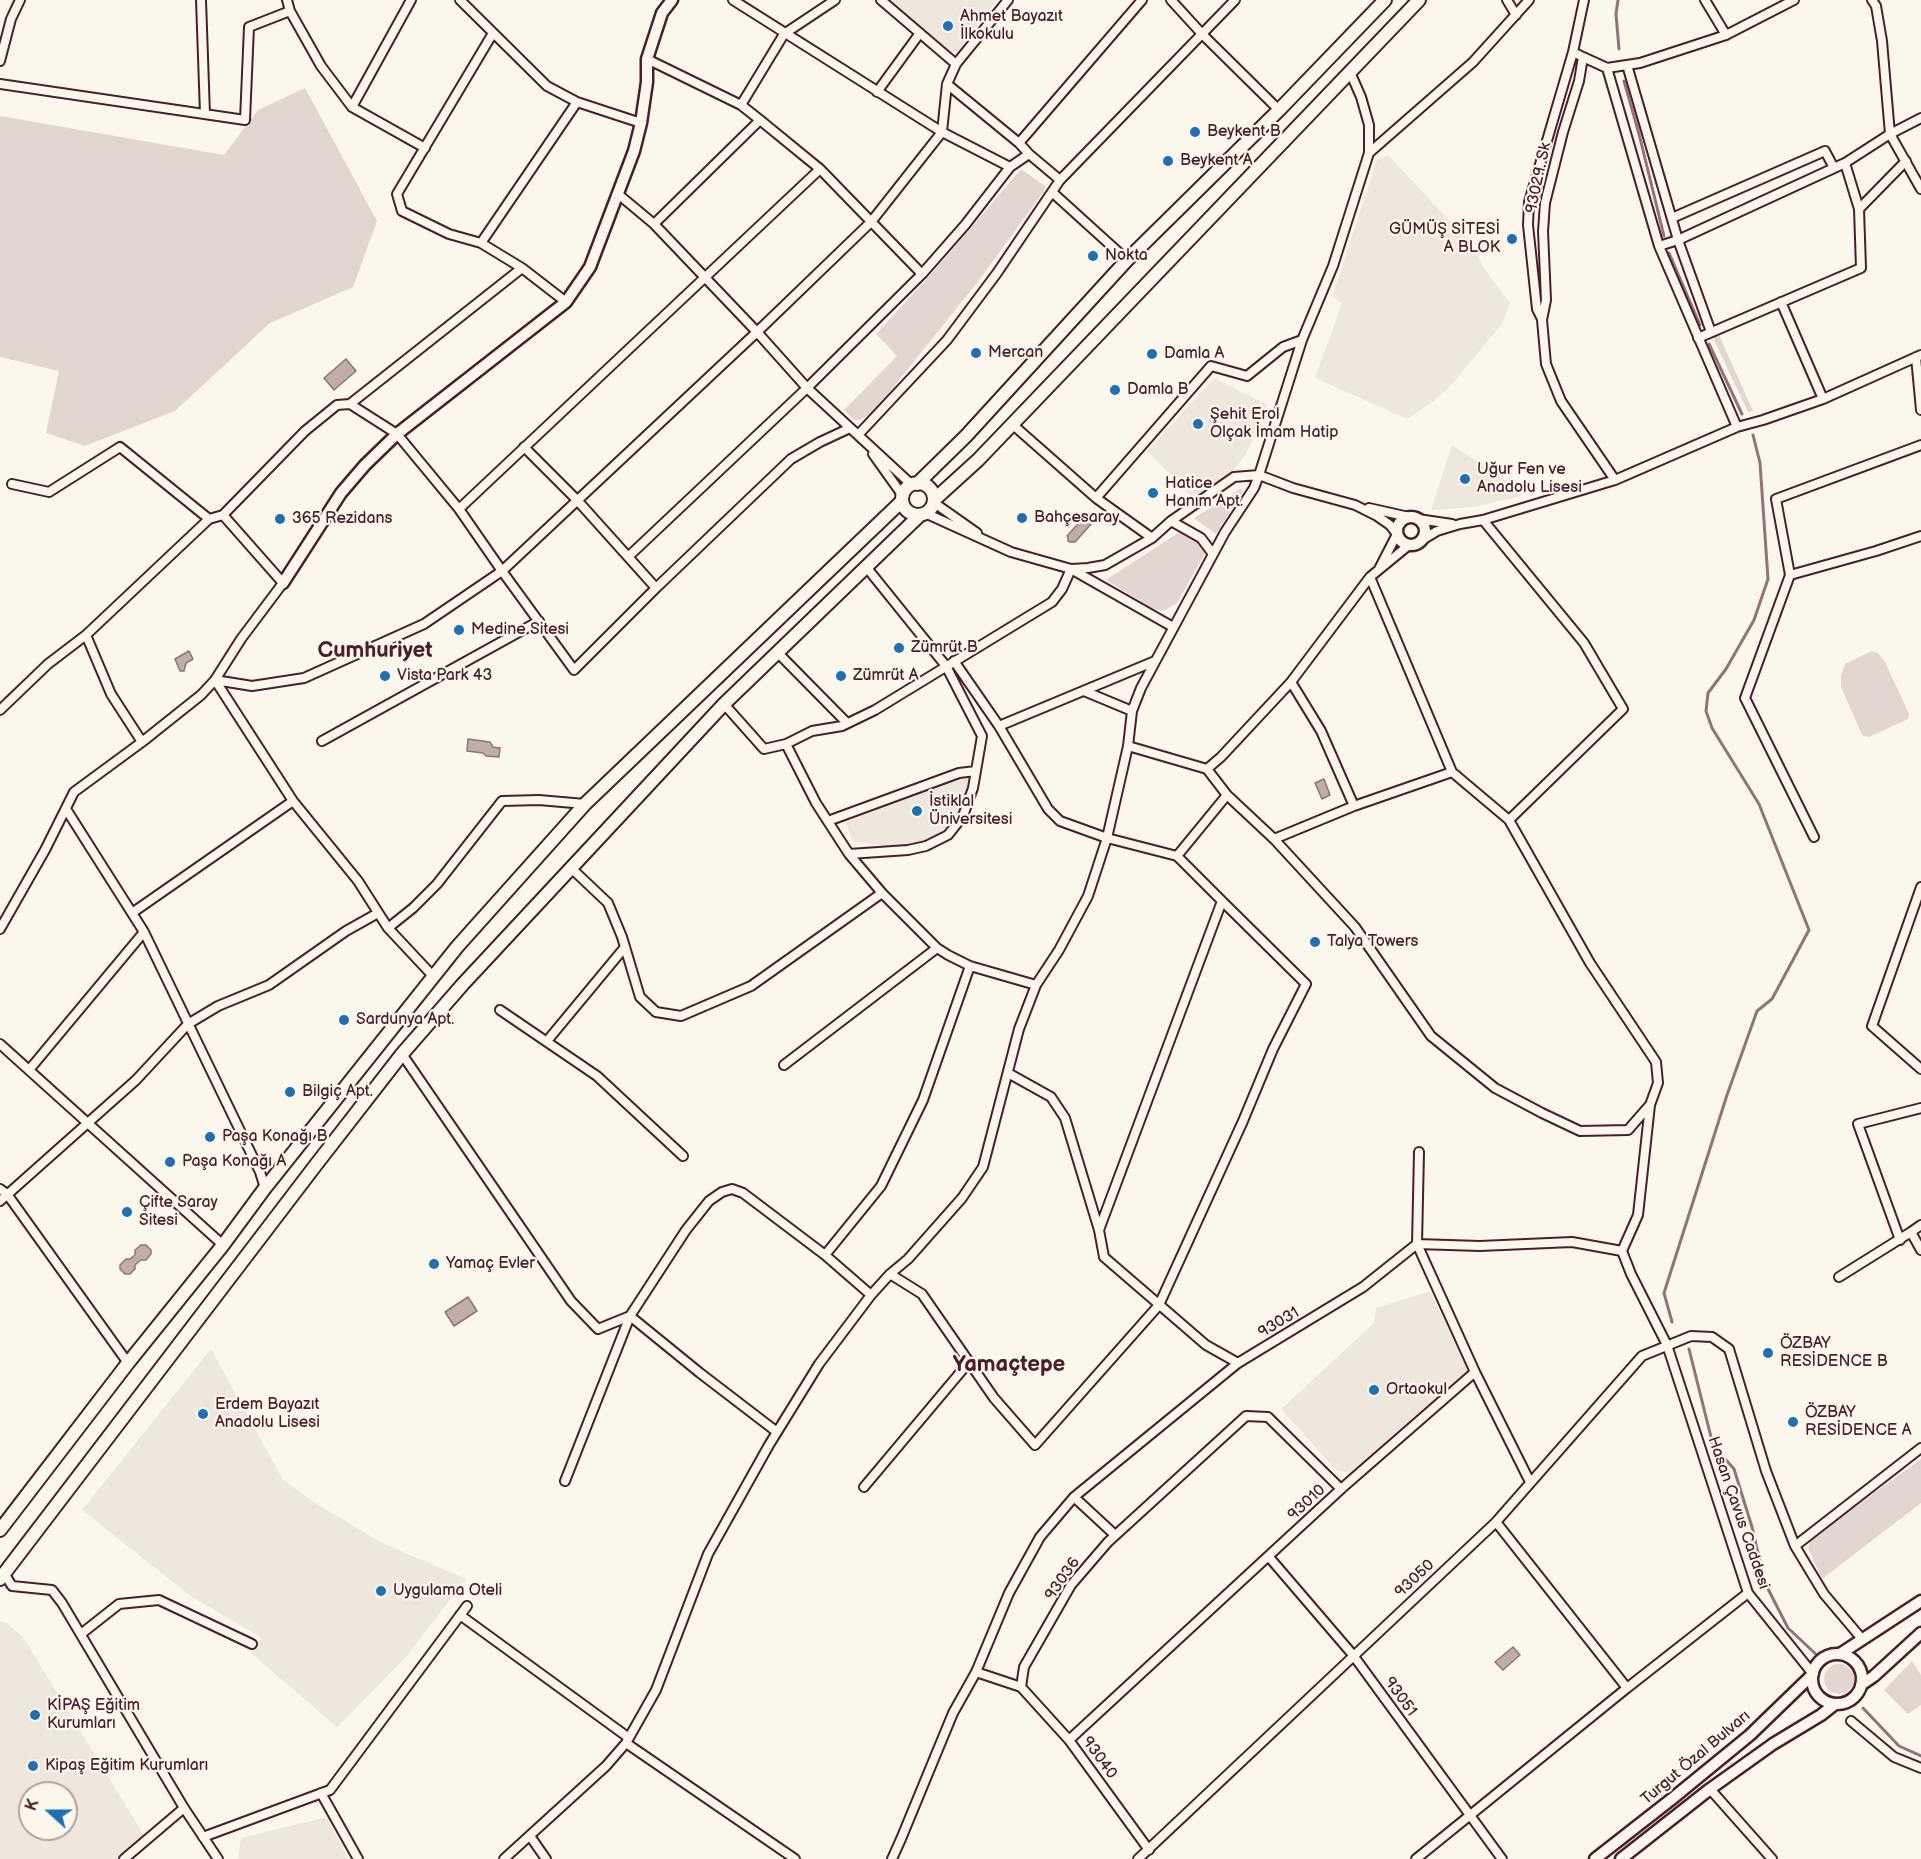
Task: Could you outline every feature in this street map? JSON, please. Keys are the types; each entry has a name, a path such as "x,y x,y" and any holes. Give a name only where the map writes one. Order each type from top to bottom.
{"main road":[{"path":"283,584 341,493 365,465 397,434 566,302 590,267 634,151 647,82 647,59 662,13 672,0"},
{"path":"0,1530 432,975 585,804 902,499 908,488 966,436 1127,260 1279,110 1385,0"},
{"path":"2,1576 402,1054 463,984 724,704 929,510 934,501 978,460 1419,0"},
{"path":"914,484 927,486 931,490 934,501"},
{"path":"902,499 906,510 910,513 923,514"},
{"path":"1413,518 1424,526 1425,531 1422,540 1409,545 1401,541 1397,534 1398,525 1401,521 1413,518"},
{"name":"Turgut Özal Bulvarı","path":"1595,1859 1750,1734 1813,1674 1815,1667 1826,1657 1840,1654 1921,1602"},
{"name":"Turgut Özal Bulvarı","path":"1622,1859 1710,1789 1773,1744 1821,1715 1834,1704 1854,1697 1861,1685 1921,1633"},
{"path":"1840,1654 1855,1662 1860,1668 1861,1685"},
{"path":"1813,1674 1815,1690 1820,1697 1834,1704"}],"street":[{"path":"0,61 11,20 20,0"},
{"path":"201,0 205,114"},
{"path":"287,0 290,11 321,66 352,107 424,148"},
{"path":"352,107 411,0"},
{"path":"460,0 547,86 577,102 641,123"},
{"path":"733,0 942,132 1010,167"},
{"path":"741,105 784,34 834,0"},
{"path":"881,0 956,64"},
{"path":"214,680 252,687 304,678 424,624 502,571 871,222 942,132 947,84 956,64 1008,0"},
{"path":"1019,143 1142,0"},
{"path":"1171,0 1279,110"},
{"path":"858,435 947,339 998,273 1060,180 1235,0"},
{"path":"1507,0 1516,15"},
{"path":"1370,153 1473,62 1529,0"},
{"name":"93029. Sk","path":"1542,320 1537,309 1529,202 1573,52 1584,0"},
{"path":"1705,0 1726,34"},
{"path":"1573,52 1606,68 1640,63 1726,34 1794,0"},
{"path":"1872,0 1876,6 1882,41 1890,134 1921,189"},
{"path":"0,84 245,120 249,27 290,11"},
{"path":"493,33 397,194 402,211 449,234 481,243 522,268 566,302"},
{"path":"877,92 920,33"},
{"name":"93029. Sk","path":"1583,57 1579,81 1545,203 1543,231 1546,300 1542,320 1546,364 1561,401 1615,480"},
{"path":"647,59 741,105 820,169 922,274"},
{"path":"1627,65 1678,240 1711,332"},
{"path":"1606,68 1659,246 1737,427"},
{"path":"504,1859 606,1766 628,1740 656,1690 708,1554 777,1432 819,1364 871,1295 890,1274 908,1259 962,1198 983,1167 1019,1029 1036,985 1059,950 1088,896 1107,838 1128,746 1132,711 1141,688 1173,627 1213,554 1254,488 1302,340 1333,266 1370,153 1370,125 1350,72"},
{"path":"947,84 1060,180"},
{"path":"481,243 577,102"},
{"path":"1659,246 1678,240 1845,163 1890,134 1921,118"},
{"path":"654,224 760,120"},
{"path":"1551,129 1563,132"},
{"path":"1672,218 1826,151 1834,168"},
{"path":"629,556 807,388 922,274 965,225 1010,167 1029,154"},
{"path":"1859,208 1906,162"},
{"path":"1698,338 1860,268 1859,208 1845,163"},
{"path":"459,510 820,169"},
{"path":"1052,192 1127,260"},
{"path":"618,194 654,224 807,388 914,484"},
{"path":"1529,213 1544,213"},
{"path":"0,710 48,664 86,635 209,519 223,515 313,424 337,405 350,404 522,268"},
{"path":"1781,302 1823,399"},
{"path":"1096,498 1211,366 1247,376 1283,347 1302,340"},
{"path":"1422,540 1437,531 1484,520 1615,480 1737,427 1823,399 1919,356 1921,410"},
{"path":"350,404 397,434 459,510 574,670 791,459 819,442 850,428"},
{"path":"1012,424 1096,498 1152,538"},
{"path":"866,443 902,499"},
{"path":"1814,837 1745,698 1790,575 1776,499 1921,445"},
{"path":"12,484 49,492 120,447 209,519"},
{"path":"524,447 577,500 656,588"},
{"path":"1071,569 1105,565 1152,538 1171,521 1234,477 1258,475 1293,488 1355,505 1442,524 1460,524"},
{"path":"934,501 993,544"},
{"path":"1355,505 1377,516 1390,525 1397,534 1379,569"},
{"path":"923,514 1011,552 1071,569 1173,627"},
{"path":"0,929 74,792 201,695 283,584 223,515"},
{"path":"1484,520 1584,643 1623,709 1509,820"},
{"path":"1171,521 1201,538 1213,554"},
{"path":"1790,575 1921,536"},
{"path":"1207,769 1291,682 1370,578 1409,545"},
{"path":"849,854 908,850 926,846 948,836 963,816 973,788 982,736 946,666 867,567"},
{"path":"724,704 764,749 786,744 812,731 847,723 875,710 1052,602 1062,589 1071,569"},
{"path":"1370,578 1452,772 1509,820 1590,963 1656,1062 1658,1083 1650,1105 1638,1215 1622,1251 1631,1274 1667,1345"},
{"path":"322,741 539,621"},
{"path":"86,635 111,694 142,742"},
{"path":"778,653 847,723"},
{"path":"890,1274 922,1294 994,1398 1035,1445 1159,1305 1243,1121 1273,1049 1306,984 1176,856 1107,838 1060,821 1048,809 999,726 954,661"},
{"path":"999,726 1155,661"},
{"path":"214,680 293,801 358,881 388,928 432,975"},
{"path":"1291,682 1321,731 1354,806"},
{"path":"1084,692 1132,711"},
{"path":"786,744 816,802 849,854 882,893 937,948 970,966 1036,985"},
{"path":"1128,746 1207,769 1227,795 1274,839 1355,927 1431,1036 1496,1088 1580,1131 1628,1130 1650,1105"},
{"path":"828,821 959,773 976,771"},
{"path":"1274,839 1354,806 1452,772"},
{"path":"1176,856 1227,795"},
{"path":"388,928 413,908 437,884 502,801 539,800 585,804"},
{"path":"132,913 293,801"},
{"path":"66,809 144,932 260,1172 265,1188"},
{"path":"570,867 608,903 625,946 640,997 656,1012 681,1016 751,986 882,893"},
{"path":"1921,887 1872,1026 1921,1069"},
{"path":"1099,1230 1222,901"},
{"path":"0,911 6,918"},
{"path":"0,1201 3,1191 89,1123 136,1080 188,1024 218,1006 269,985 346,931 378,913"},
{"path":"29,1070 144,932"},
{"path":"547,1041 625,946"},
{"path":"784,1065 937,948"},
{"path":"825,1255 881,1186 923,1100 970,966"},
{"path":"500,1010 597,1076 683,1156"},
{"path":"0,1044 223,1245"},
{"path":"402,1054 571,1301 598,1329 630,1316"},
{"path":"1008,1073 1051,1097 1065,1118 1099,1230 1104,1257 1206,1345 1238,1363"},
{"path":"1900,1240 1858,1124 1921,1108"},
{"path":"1419,1152 1417,1244 1475,1372 1530,1482"},
{"path":"565,1481 630,1316 686,1230 709,1201 722,1192 732,1190 743,1193 825,1255 871,1295"},
{"path":"3,1191 128,1363"},
{"path":"1839,1277 1921,1225"},
{"path":"1911,1232 1921,1250"},
{"path":"1417,1244 1479,1246 1572,1242 1622,1251"},
{"name":"93031","path":"976,1672 1010,1593 1040,1538 1074,1497 1238,1363 1363,1287 1417,1244"},
{"path":"630,1316 777,1432"},
{"name":"93050","path":"1138,1859 1496,1522 1642,1356 1691,1336 1712,1337 1729,1349 1766,1471 1795,1546"},
{"name":"Hasan Çavus Caddesi","path":"1667,1345 1748,1593 1813,1674"},
{"path":"864,1487 969,1362"},
{"name":"93010","path":"1069,1740 1341,1489 1475,1372"},
{"name":"93036","path":"1021,1687 1024,1667 1071,1585 1115,1535 1246,1416 1268,1417 1341,1489"},
{"path":"1863,1639 1824,1594 1795,1546 1921,1448"},
{"path":"1074,1497 1115,1535"},
{"path":"1496,1522 1627,1688"},
{"name":"93051","path":"1269,1557 1353,1656 1502,1859"},
{"path":"2,1576 12,1586 52,1590 81,1634 184,1808 218,1859"},
{"path":"1416,1859 1748,1593"},
{"path":"81,1634 119,1604 159,1600 252,1644"},
{"path":"203,1837 330,1790 467,1606"},
{"path":"460,1615 628,1740 795,1859"},
{"path":"892,1859 953,1713 976,1672 1021,1687"},
{"name":"93040","path":"1021,1687 1069,1740 1149,1850"},
{"path":"1851,1721 1894,1757 1921,1768"},
{"path":"1710,1789 1772,1859"},
{"path":"321,1793 358,1859"},
{"path":"124,1859 184,1808"},
{"path":"530,1836 546,1859"}],"shaded area":[{"name":"Ahmet Bayazıt İlkokulu","path":"889,0 997,0 957,53 950,52"},
{"path":"305,88 377,221 353,287 270,323 175,411 85,446 46,433 59,371 0,357 0,116 224,155 258,110"},
{"path":"1388,155 1472,242 1483,267 1510,303 1501,325 1452,384 1435,400 1407,419 1315,378 1342,303 1332,297 1377,160"},
{"path":"1021,169 1045,186 1044,191 980,279 872,414 854,420 844,410 897,356 876,334 935,270"},
{"path":"1719,335 1753,411 1748,412 1713,338"},
{"path":"346,359 356,371 334,390 324,378"},
{"path":"1214,378 1268,405 1246,454 1234,470 1193,498 1147,451"},
{"path":"1452,445 1522,491 1521,496 1474,507 1431,510"},
{"path":"1240,489 1243,491 1216,534 1194,518"},
{"path":"1086,515 1087,521 1093,522 1075,542 1068,541 1067,536"},
{"path":"1181,531 1191,535 1204,546 1206,552 1177,603 1164,611 1153,609 1106,580"},
{"path":"189,651 193,659 186,663 184,671 180,671 175,659"},
{"path":"1872,651 1878,653 1885,662 1909,714 1908,719 1869,737 1862,735 1841,687 1841,676 1845,664"},
{"path":"468,739 490,742 493,747 500,748 499,757 467,751"},
{"name":"İstiklal Üniversitesi","path":"959,778 971,778 965,802 956,821 927,840 897,848 852,841 846,822"},
{"path":"1324,779 1330,795 1322,799 1315,783"},
{"path":"141,1245 146,1245 151,1250 151,1254 146,1260 141,1260 135,1265 135,1269 130,1274 125,1274 120,1269 120,1265 135,1255 135,1250"},
{"name":"Ortaokul","path":"1430,1291 1468,1371 1355,1473 1337,1471 1281,1409 1374,1323 1376,1308"},
{"path":"468,1297 477,1311 454,1326 445,1312"},
{"path":"211,1349 283,1480 315,1503 382,1543 466,1579 406,1657 337,1727 251,1653 261,1637 192,1597 82,1510"},
{"path":"1921,1459 1921,1503 1822,1579 1808,1548 1811,1539"},
{"name":"KİPAŞ Eğitim Kurumları","path":"0,1621 7,1623 23,1637 145,1837 118,1859 0,1859"},
{"path":"1513,1647 1520,1655 1503,1670 1495,1662"},
{"path":"1912,1661 1921,1675 1921,1705 1908,1714 1884,1690"},
{"path":"1839,1664 1850,1668 1854,1679 1850,1690 1839,1694 1828,1690 1824,1679 1828,1668"},
{"path":"327,1817 348,1859 239,1859 238,1857 241,1838"}],"waterway":[{"path":"1618,0 1616,14 1619,49"},
{"path":"1624,81 1664,236"},
{"path":"1669,253 1700,325"},
{"path":"1709,344 1742,414"},
{"path":"1672,1322 1664,1293 1727,1095 1757,1011 1772,999 1809,930 1759,804 1712,728 1706,711 1708,693 1726,669 1754,620 1768,579 1760,463 1753,435"},
{"path":"1689,1349 1713,1445 1734,1469 1752,1527 1765,1583 1788,1628 1820,1658"},
{"path":"1863,1708 1899,1746 1921,1756"}],"place":[{"name":"Ahmet Bayazıt İlkokulu","path":"948,26"},
{"name":"Beykent B","path":"1195,132"},
{"name":"Beykent A","path":"1168,161"},
{"name":"GÜMÜŞ SİTESİ A BLOK","path":"1512,239"},
{"name":"Nokta","path":"1093,256"},
{"name":"Mercan","path":"976,353"},
{"name":"Damla A","path":"1152,354"},
{"name":"Damla B","path":"1115,390"},
{"name":"Şehit Erol Olçak İmam Hatip","path":"1198,424"},
{"name":"Uğur Fen ve Anadolu Lisesi","path":"1465,479"},
{"name":"Hatice Hanım Apt.","path":"1153,493"},
{"name":"Bahçesaray","path":"1022,518"},
{"name":"365 Rezidans","path":"280,519"},
{"name":"Medine Sitesi","path":"459,630"},
{"name":"Zümrüt B","path":"899,648"},
{"name":"Vista Park 43","path":"385,676"},
{"name":"Zümrüt A","path":"841,676"},
{"name":"İstiklal Üniversitesi","path":"917,811"},
{"name":"Talya Towers","path":"1315,942"},
{"name":"Sardunya Apt.","path":"344,1020"},
{"name":"Bilgiç Apt.","path":"290,1092"},
{"name":"Paşa Konağı B","path":"210,1137"},
{"name":"Paşa Konağı A","path":"170,1162"},
{"name":"Çifte Saray Sitesi","path":"127,1212"},
{"name":"Yamaç Evler","path":"434,1264"},
{"name":"ÖZBAY RESİDENCE B","path":"1768,1353"},
{"name":"Ortaokul","path":"1374,1390"},
{"name":"Erdem Bayazıt Anadolu Lisesi","path":"203,1414"},
{"name":"ÖZBAY RESİDENCE A","path":"1793,1422"},
{"name":"Uygulama Oteli","path":"381,1591"},
{"name":"KİPAŞ Eğitim Kurumları","path":"35,1715"},
{"name":"Kipaş Eğitim Kurumları","path":"33,1766"}],"district":[{"name":"Cumhuriyet","path":"375,651"},
{"name":"Yamaçtepe","path":"1009,1365"}]}
